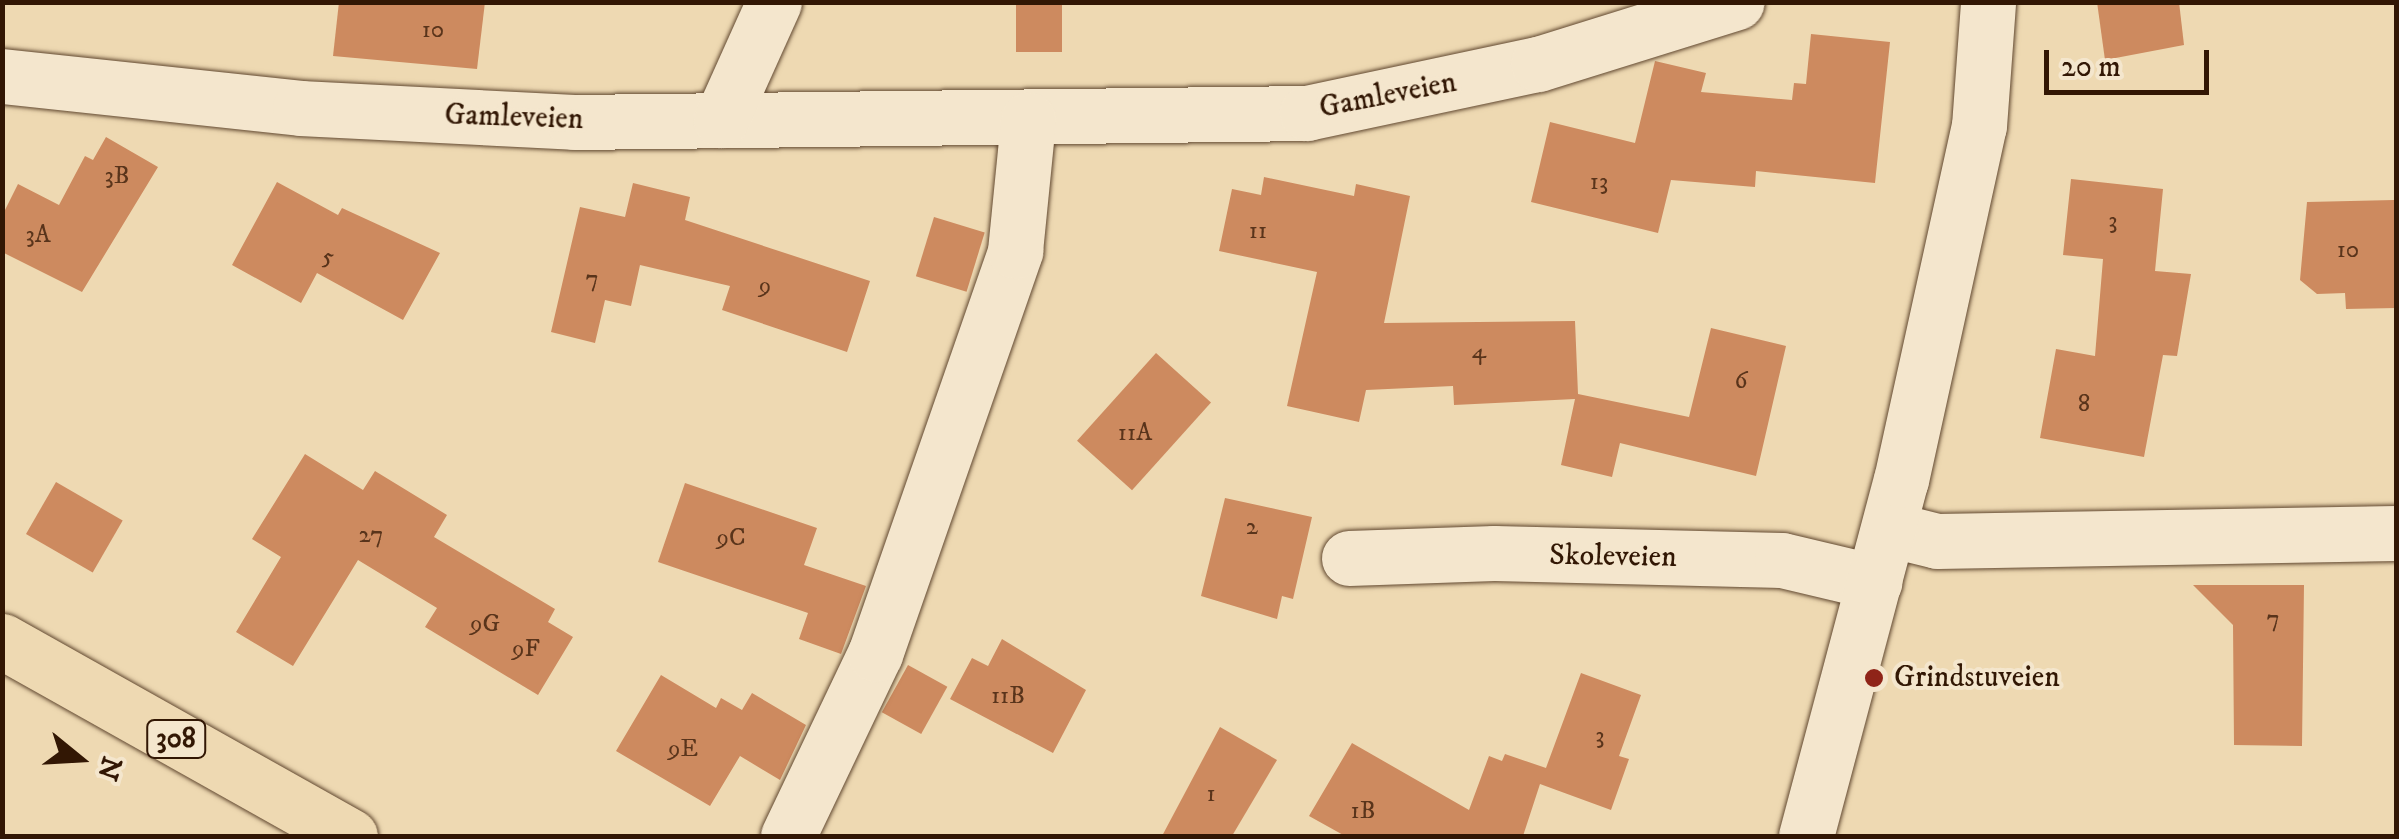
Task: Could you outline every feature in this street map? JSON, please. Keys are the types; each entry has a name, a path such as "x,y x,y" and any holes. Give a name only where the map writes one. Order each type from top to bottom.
{"main road":[{"name":"308","path":"2,641 350,836"}],"street":[{"path":"721,120 774,2"},
{"name":"Gamleveien","path":"2,76 300,108 574,122 1028,120 1306,113 1374,103 1538,64 1738,2"},
{"path":"1806,836 1889,528 1980,126 1988,2"},
{"path":"788,836 845,726 1015,252 1028,120"},
{"path":"1889,528 1937,541 2396,533"},
{"name":"Skoleveien","path":"1349,558 1494,553 1782,560 1874,582"}],"building":[{"path":"339,2 485,2 477,69 333,56"},
{"path":"1016,2 1062,2 1062,52 1016,52"},
{"path":"2097,2 2179,2 2184,45 2105,60"},
{"path":"1811,34 1890,42 1875,183 1756,171 1755,187 1671,180 1658,233 1531,202 1550,122 1635,143 1655,61 1706,73 1701,92 1792,100 1794,83 1806,84"},
{"path":"106,137 158,167 82,292 2,252 2,216 18,184 59,205 85,156 93,160"},
{"path":"1264,177 1354,196 1356,184 1410,196 1384,323 1575,321 1578,394 1689,417 1711,328 1786,346 1756,476 1620,443 1612,477 1561,465 1575,399 1454,405 1453,386 1366,390 1359,422 1287,406 1317,272 1219,251 1232,189 1261,195"},
{"path":"2071,179 2163,189 2155,271 2191,274 2177,356 2163,355 2144,457 2040,438 2056,349 2095,356 2103,259 2063,255"},
{"path":"277,182 338,215 342,208 440,253 403,320 317,273 301,303 232,265"},
{"path":"633,183 690,197 685,220 870,281 847,352 722,310 730,286 640,265 631,306 605,300 595,343 551,332 580,207 625,217"},
{"path":"2394,200 2396,308 2346,309 2345,293 2317,294 2300,280 2307,202"},
{"path":"934,217 985,232 967,292 916,276"},
{"path":"1156,353 1211,403 1132,490 1077,441"},
{"path":"305,454 363,490 375,471 447,515 434,537 555,609 548,622 573,637 538,695 425,627 437,608 358,560 293,666 236,632 281,557 252,539"},
{"path":"56,482 123,520 93,572 26,534"},
{"path":"685,483 817,528 804,565 866,586 841,654 799,639 808,613 658,562"},
{"path":"1225,498 1312,517 1293,599 1282,596 1277,619 1201,596"},
{"path":"2193,585 2304,585 2302,746 2234,745 2233,625"},
{"path":"1002,639 1086,690 1053,753 950,699 972,658 988,666"},
{"path":"908,665 947,687 921,734 882,712"},
{"path":"1581,673 1641,695 1619,756 1629,759 1611,810 1540,784 1523,836 1345,836 1309,816 1352,743 1469,810 1489,756 1502,761 1505,754 1546,768"},
{"path":"661,675 716,708 721,698 742,710 752,693 806,725 780,780 740,756 710,806 616,751"},
{"path":"1220,727 1277,760 1232,836 1162,836"}],"place":[{"name":"Grindstuveien","path":"1874,678"}]}
